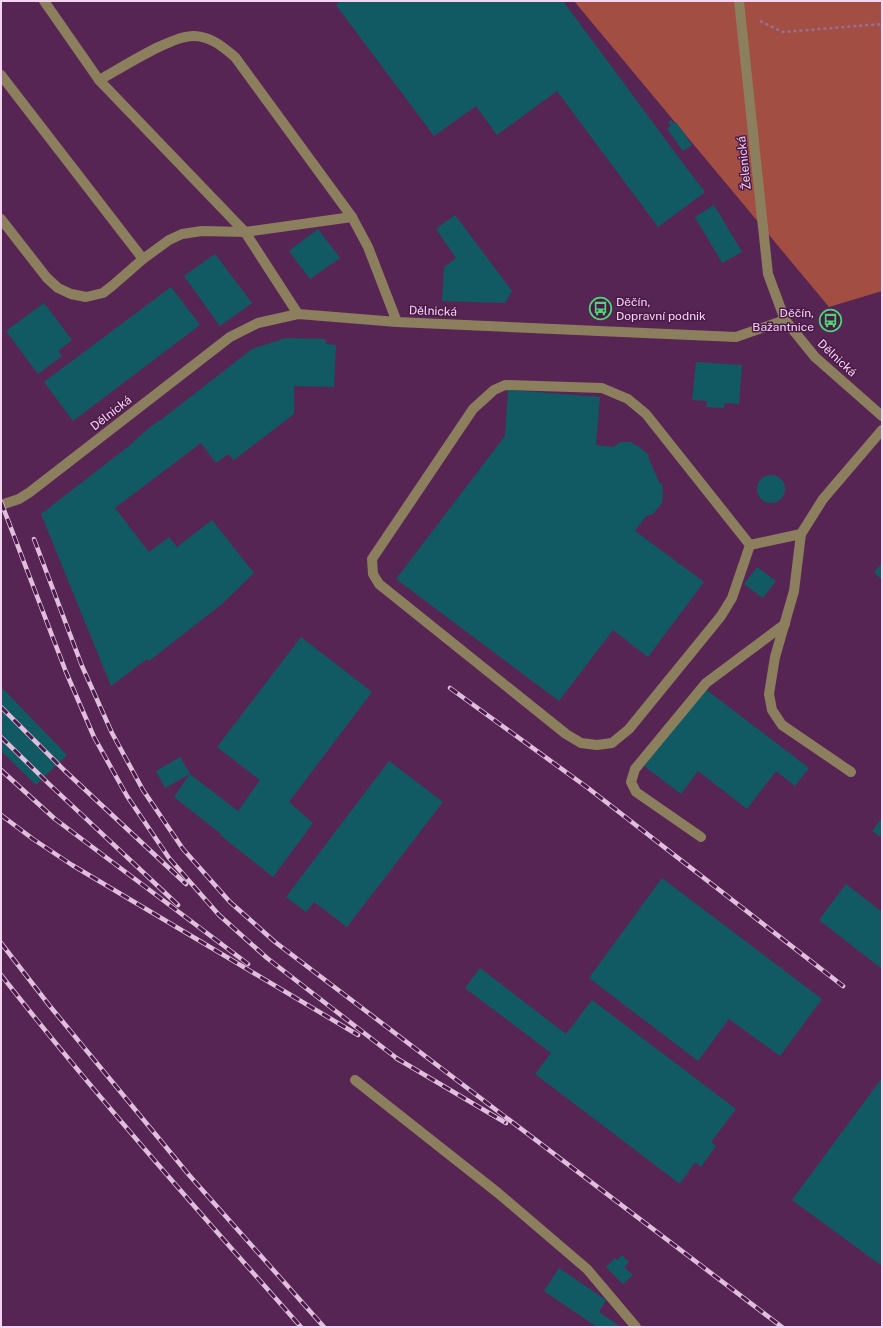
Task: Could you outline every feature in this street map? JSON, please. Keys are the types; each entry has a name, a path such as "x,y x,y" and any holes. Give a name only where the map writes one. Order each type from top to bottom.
{"street":[{"path":"44,1 99,80 245,232 298,314"},
{"name":"Želenická","path":"739,1 768,274 785,320"},
{"path":"99,80 173,40 194,36 218,43 235,57 352,217 368,247 397,322"},
{"path":"1,75 142,258"},
{"path":"1,219 47,278 58,288 71,294 86,297 102,293 112,286 142,258 169,240 182,234 202,231 245,232 352,217"},
{"name":"Dělnická","path":"1,505 19,499 30,492 230,338 258,323 298,314 397,322 736,336 785,320 815,357 882,416"},
{"path":"505,385 602,388 628,399 646,414 750,544 732,598 721,616 629,729 612,743 597,745 581,743 566,734 379,584 373,574 372,560 473,409 494,390 505,385"},
{"path":"851,772 782,725 772,710 769,694 775,657 794,591 801,534 823,499 882,430"},
{"path":"750,544 801,534"},
{"path":"701,837 636,792 631,782 635,769 696,692 785,624"},
{"path":"355,1080 498,1192 587,1269 636,1327"}],"path":[{"path":"741,12 783,32 882,24"}],"shaded area":[{"path":"574,1 882,1 882,291 829,307"}],"building":[{"path":"341,1 563,1 705,192 658,227 557,91 497,135 476,106 434,136 336,5"},
{"path":"671,120 674,124 676,122 692,145 683,151 667,129 671,126 668,122"},
{"path":"714,205 742,252 722,263 695,217"},
{"path":"455,215 512,291 505,303 442,301 444,267 456,258 436,229"},
{"path":"318,229 340,258 310,279 289,251"},
{"path":"215,254 252,303 220,326 184,276"},
{"path":"171,287 200,325 73,421 44,382"},
{"path":"44,303 72,340 58,351 62,356 38,374 6,331"},
{"path":"286,338 325,339 326,344 336,345 334,387 294,386 294,414 234,460 228,454 216,463 201,443 115,508 149,552 169,537 177,547 212,520 254,573 222,604 149,661 147,659 111,686 41,514 129,446 150,427 252,349"},
{"path":"696,362 742,365 739,404 725,403 724,408 706,407 707,401 692,400"},
{"path":"508,390 600,397 596,445 613,447 621,442 630,442 638,446 650,456 648,457 660,484 662,483 662,503 653,514 646,516 635,531 704,582 648,657 613,630 559,701 396,579 505,436"},
{"path":"771,475 781,479 785,489 781,499 771,503 761,499 757,489 761,479"},
{"path":"882,563 882,580 874,572"},
{"path":"757,567 776,581 763,598 744,584"},
{"path":"301,637 372,692 289,802 313,823 273,877 174,797 190,774 165,788 156,771 180,757 191,775 238,811 260,780 217,747"},
{"path":"1,687 67,755 36,785 1,751"},
{"path":"704,688 809,768 795,786 776,771 747,809 698,771 681,794 644,766"},
{"path":"389,761 443,802 347,927 314,902 306,912 286,897"},
{"path":"882,818 882,838 872,831"},
{"path":"662,878 822,999 780,1056 729,1019 698,1061 589,978"},
{"path":"846,884 882,912 882,969 819,920"},
{"path":"480,968 566,1034 592,1000 736,1109 711,1142 716,1146 701,1167 695,1162 680,1184 535,1074 551,1053 465,988"},
{"path":"882,1078 882,1266 792,1200"},
{"path":"622,1255 629,1262 624,1267 633,1275 623,1284 606,1267 615,1258 617,1260"},
{"path":"559,1268 606,1300 599,1312 618,1325 617,1327 597,1327 544,1291"}],"railway":[{"path":"1,502 66,672 94,737 127,796 169,858 219,915 267,958 399,1060"},
{"path":"34,539 82,666 112,733 143,790 183,849 230,902 275,942 782,1327"},
{"path":"450,688 588,788 843,986"},
{"path":"1,707 64,770 186,884"},
{"path":"1,737 178,905"},
{"path":"1,770 55,819 248,964"},
{"path":"1,815 72,865 358,1035"},
{"path":"1,943 49,1005 189,1175 324,1327"},
{"path":"1,975 111,1109 186,1197 301,1327"},
{"path":"396,1058 506,1123"}],"place":[{"name":"Děčín, Dopravní podnik","path":"601,309"},
{"name":"Děčín, Bažantnice","path":"830,320"}]}
